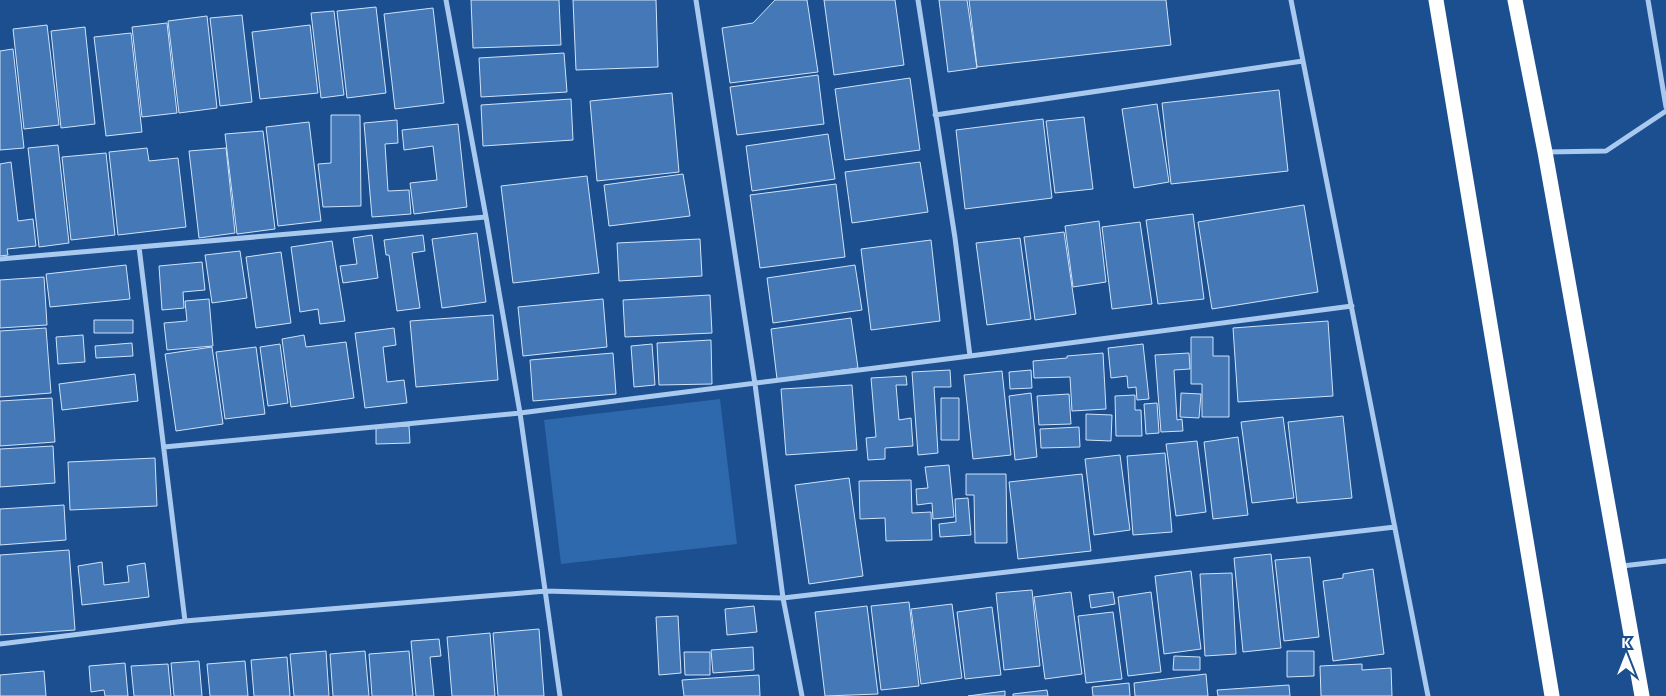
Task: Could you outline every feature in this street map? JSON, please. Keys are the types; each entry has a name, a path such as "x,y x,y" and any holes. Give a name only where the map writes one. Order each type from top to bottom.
{"highway":[{"path":"1436,0 1552,696"},
{"path":"1515,0 1545,152 1642,696"}],"street":[{"path":"446,0 520,413 560,696"},
{"path":"696,0 756,384 783,598 802,696"},
{"path":"918,0 970,356"},
{"path":"1291,0 1428,696"},
{"path":"1648,0 1666,107"},
{"path":"935,115 1303,61"},
{"path":"1545,152 1606,151 1666,111"},
{"path":"0,259 486,217"},
{"path":"139,247 185,621"},
{"path":"164,447 520,413 1352,306"},
{"path":"0,644 185,621 546,591 783,598 1395,527"},
{"path":"1619,566 1666,561"}],"shaded area":[{"path":"720,399 737,544 561,564 544,420"}],"building":[{"path":"471,0 559,0 561,45 473,48"},
{"path":"573,0 656,0 658,67 576,70"},
{"path":"775,0 807,0 818,72 730,83 722,28 753,23"},
{"path":"824,0 895,0 904,65 834,75"},
{"path":"939,0 967,0 977,68 948,72"},
{"path":"969,0 1166,0 1171,45 977,67"},
{"path":"376,7 386,93 347,98 337,11"},
{"path":"433,8 444,103 395,109 384,14"},
{"path":"334,11 344,95 321,98 311,13"},
{"path":"242,15 252,102 220,106 210,18"},
{"path":"207,16 217,108 179,113 168,21"},
{"path":"167,23 177,113 142,117 132,27"},
{"path":"47,25 59,125 24,129 13,29"},
{"path":"310,25 318,93 260,99 252,32"},
{"path":"85,27 95,124 61,128 51,31"},
{"path":"131,33 142,132 106,136 94,37"},
{"path":"13,49 24,148 0,150 0,51"},
{"path":"564,53 567,92 481,97 479,58"},
{"path":"818,75 824,124 737,135 730,87"},
{"path":"910,78 920,150 845,160 835,89"},
{"path":"1279,90 1288,171 1171,184 1162,103"},
{"path":"672,93 679,172 597,181 590,101"},
{"path":"571,99 573,140 483,146 481,105"},
{"path":"1157,104 1169,182 1134,188 1122,109"},
{"path":"331,115 360,115 361,206 323,207 318,164 331,163"},
{"path":"1084,117 1093,189 1055,193 1046,121"},
{"path":"1043,119 1052,198 965,209 956,130"},
{"path":"397,120 398,143 385,144 388,191 409,190 411,214 372,217 364,123"},
{"path":"309,122 321,221 278,226 266,127"},
{"path":"458,124 467,207 414,214 410,183 437,180 433,146 404,150 402,130"},
{"path":"263,131 275,229 237,234 225,134"},
{"path":"828,134 835,179 752,191 746,146"},
{"path":"58,145 69,243 39,247 28,148"},
{"path":"147,148 149,161 178,158 186,227 118,235 109,152"},
{"path":"226,148 235,233 199,238 189,151"},
{"path":"106,153 115,235 71,240 62,157"},
{"path":"11,162 18,221 33,219 36,246 7,249 8,255 0,256 0,164"},
{"path":"920,162 928,212 852,223 845,172"},
{"path":"683,174 690,216 609,226 604,185"},
{"path":"587,176 599,273 513,283 501,186"},
{"path":"836,184 845,257 760,268 750,195"},
{"path":"1304,205 1318,292 1212,309 1198,222"},
{"path":"1193,214 1204,299 1158,304 1146,220"},
{"path":"1099,221 1106,282 1073,287 1065,226"},
{"path":"1140,222 1152,304 1112,309 1102,227"},
{"path":"1064,232 1076,314 1035,320 1024,237"},
{"path":"477,233 486,302 442,308 432,239"},
{"path":"372,235 378,278 343,283 340,266 357,264 353,238"},
{"path":"423,235 425,251 412,253 420,308 397,311 389,255 386,255 384,240"},
{"path":"1020,238 1031,319 987,325 976,243"},
{"path":"700,239 702,276 619,281 617,243"},
{"path":"931,240 940,321 871,330 861,249"},
{"path":"332,241 345,321 320,324 318,309 300,312 291,247"},
{"path":"240,251 247,298 212,303 205,255"},
{"path":"281,252 291,323 256,328 246,257"},
{"path":"202,262 205,290 183,292 184,308 162,310 159,266"},
{"path":"126,265 130,299 50,307 46,274"},
{"path":"855,265 862,310 773,323 767,278"},
{"path":"44,277 47,325 0,328 0,280"},
{"path":"710,295 712,333 625,337 623,300"},
{"path":"209,299 213,346 167,350 164,323 187,321 185,301"},
{"path":"603,299 607,347 523,356 518,307"},
{"path":"493,315 498,380 416,387 410,321"},
{"path":"851,318 858,368 777,379 771,329"},
{"path":"94,320 133,320 133,333 94,333"},
{"path":"1328,321 1333,396 1238,402 1233,328"},
{"path":"46,328 51,393 0,397 0,331"},
{"path":"394,328 396,345 383,347 387,382 404,380 407,403 365,408 355,333"},
{"path":"83,335 85,362 58,364 56,337"},
{"path":"304,335 306,347 346,342 354,398 291,407 282,339"},
{"path":"1191,337 1213,337 1213,356 1229,356 1229,417 1202,417 1202,384 1191,384"},
{"path":"711,340 712,384 659,385 657,343"},
{"path":"132,343 133,356 96,358 95,346"},
{"path":"280,344 288,403 268,406 260,347"},
{"path":"652,344 655,385 634,387 631,346"},
{"path":"1143,344 1149,399 1137,400 1136,387 1128,388 1127,376 1111,378 1108,348"},
{"path":"212,347 223,424 176,431 165,354"},
{"path":"256,347 265,414 225,419 216,352"},
{"path":"613,353 616,394 533,401 530,360"},
{"path":"1103,353 1106,409 1072,411 1070,377 1034,378 1033,361"},
{"path":"1189,353 1190,369 1174,370 1177,420 1182,419 1183,431 1161,432 1155,355"},
{"path":"950,370 951,387 934,387 938,453 918,455 912,372"},
{"path":"1031,370 1032,388 1010,389 1009,372"},
{"path":"1002,371 1011,455 973,459 964,375"},
{"path":"135,374 138,401 62,410 59,384"},
{"path":"906,376 907,385 896,385 899,420 911,418 913,446 885,448 885,459 868,460 866,438 876,437 871,378"},
{"path":"852,385 857,450 786,455 781,389"},
{"path":"1031,393 1037,457 1015,460 1009,396"},
{"path":"1181,393 1201,394 1199,418 1180,417"},
{"path":"1069,394 1071,424 1039,425 1037,396"},
{"path":"1135,395 1135,410 1141,410 1142,436 1116,436 1115,396"},
{"path":"52,398 55,442 0,446 0,401"},
{"path":"941,398 959,398 959,440 941,440"},
{"path":"1157,403 1159,433 1146,434 1144,404"},
{"path":"1086,414 1112,415 1111,441 1086,440"},
{"path":"1343,416 1352,498 1297,503 1288,422"},
{"path":"1283,417 1294,498 1252,503 1241,422"},
{"path":"409,426 410,443 376,444 376,428"},
{"path":"1079,427 1080,447 1041,448 1040,429"},
{"path":"1238,437 1248,515 1213,519 1204,442"},
{"path":"1197,441 1206,512 1176,516 1166,444"},
{"path":"53,446 55,483 0,487 0,449"},
{"path":"1165,453 1172,532 1133,535 1127,456"},
{"path":"1120,455 1130,530 1094,535 1085,459"},
{"path":"155,458 157,506 70,510 68,462"},
{"path":"949,465 954,517 933,519 932,503 917,505 916,489 928,488 925,467"},
{"path":"966,474 1006,474 1007,543 975,543 974,495 966,495"},
{"path":"1082,474 1091,551 1018,559 1009,482"},
{"path":"849,478 863,576 809,584 795,485"},
{"path":"911,480 912,513 931,512 932,540 886,541 885,518 860,519 859,481"},
{"path":"968,498 971,535 940,537 939,524 956,522 955,499"},
{"path":"64,505 66,540 0,545 0,509"},
{"path":"69,550 75,630 0,635 0,555"},
{"path":"1271,554 1281,648 1243,652 1234,558"},
{"path":"1310,557 1319,637 1284,641 1275,560"},
{"path":"102,562 104,585 129,582 127,566 145,563 149,597 82,605 78,566"},
{"path":"1373,569 1384,654 1333,661 1323,581 1343,578 1343,574"},
{"path":"1191,571 1201,649 1164,654 1155,576"},
{"path":"1232,573 1236,654 1205,656 1200,574"},
{"path":"1032,590 1040,666 1004,670 996,593"},
{"path":"1071,592 1082,674 1045,679 1034,597"},
{"path":"1113,592 1115,604 1091,608 1089,595"},
{"path":"1151,592 1161,672 1128,676 1118,597"},
{"path":"909,602 919,686 881,690 871,606"},
{"path":"952,604 962,678 921,684 911,609"},
{"path":"754,606 757,632 727,635 725,609"},
{"path":"867,606 878,694 825,696 815,612"},
{"path":"992,607 1001,675 965,679 957,612"},
{"path":"1113,612 1122,679 1086,683 1078,616"},
{"path":"678,616 681,673 659,675 656,617"},
{"path":"539,629 544,696 498,696 493,633"},
{"path":"490,633 495,696 452,696 447,637"},
{"path":"439,639 441,656 430,657 434,696 416,696 411,641"},
{"path":"753,647 754,670 713,673 711,650"},
{"path":"326,651 329,696 294,696 290,654"},
{"path":"365,651 369,696 333,696 330,654"},
{"path":"409,651 413,696 372,696 369,654"},
{"path":"1287,651 1314,651 1314,676 1287,677"},
{"path":"684,652 710,652 710,675 685,675"},
{"path":"1174,656 1200,657 1200,670 1173,670"},
{"path":"287,657 290,696 254,696 251,660"},
{"path":"199,661 202,696 174,696 171,663"},
{"path":"245,661 248,696 210,696 207,664"},
{"path":"125,663 128,696 105,696 104,690 91,692 89,666"},
{"path":"168,664 171,696 134,696 131,666"},
{"path":"1362,664 1362,670 1391,668 1392,696 1321,696 1320,666"},
{"path":"44,671 46,696 0,696 0,675"},
{"path":"1206,674 1208,696 1135,696 1134,683"},
{"path":"759,675 760,696 684,696 682,680"},
{"path":"1129,683 1130,696 1093,696 1092,687"},
{"path":"1289,685 1290,696 1218,696 1217,690"},
{"path":"1047,690 1048,696 1013,696 1013,694"},
{"path":"1005,691 1005,696 968,696"}]}
